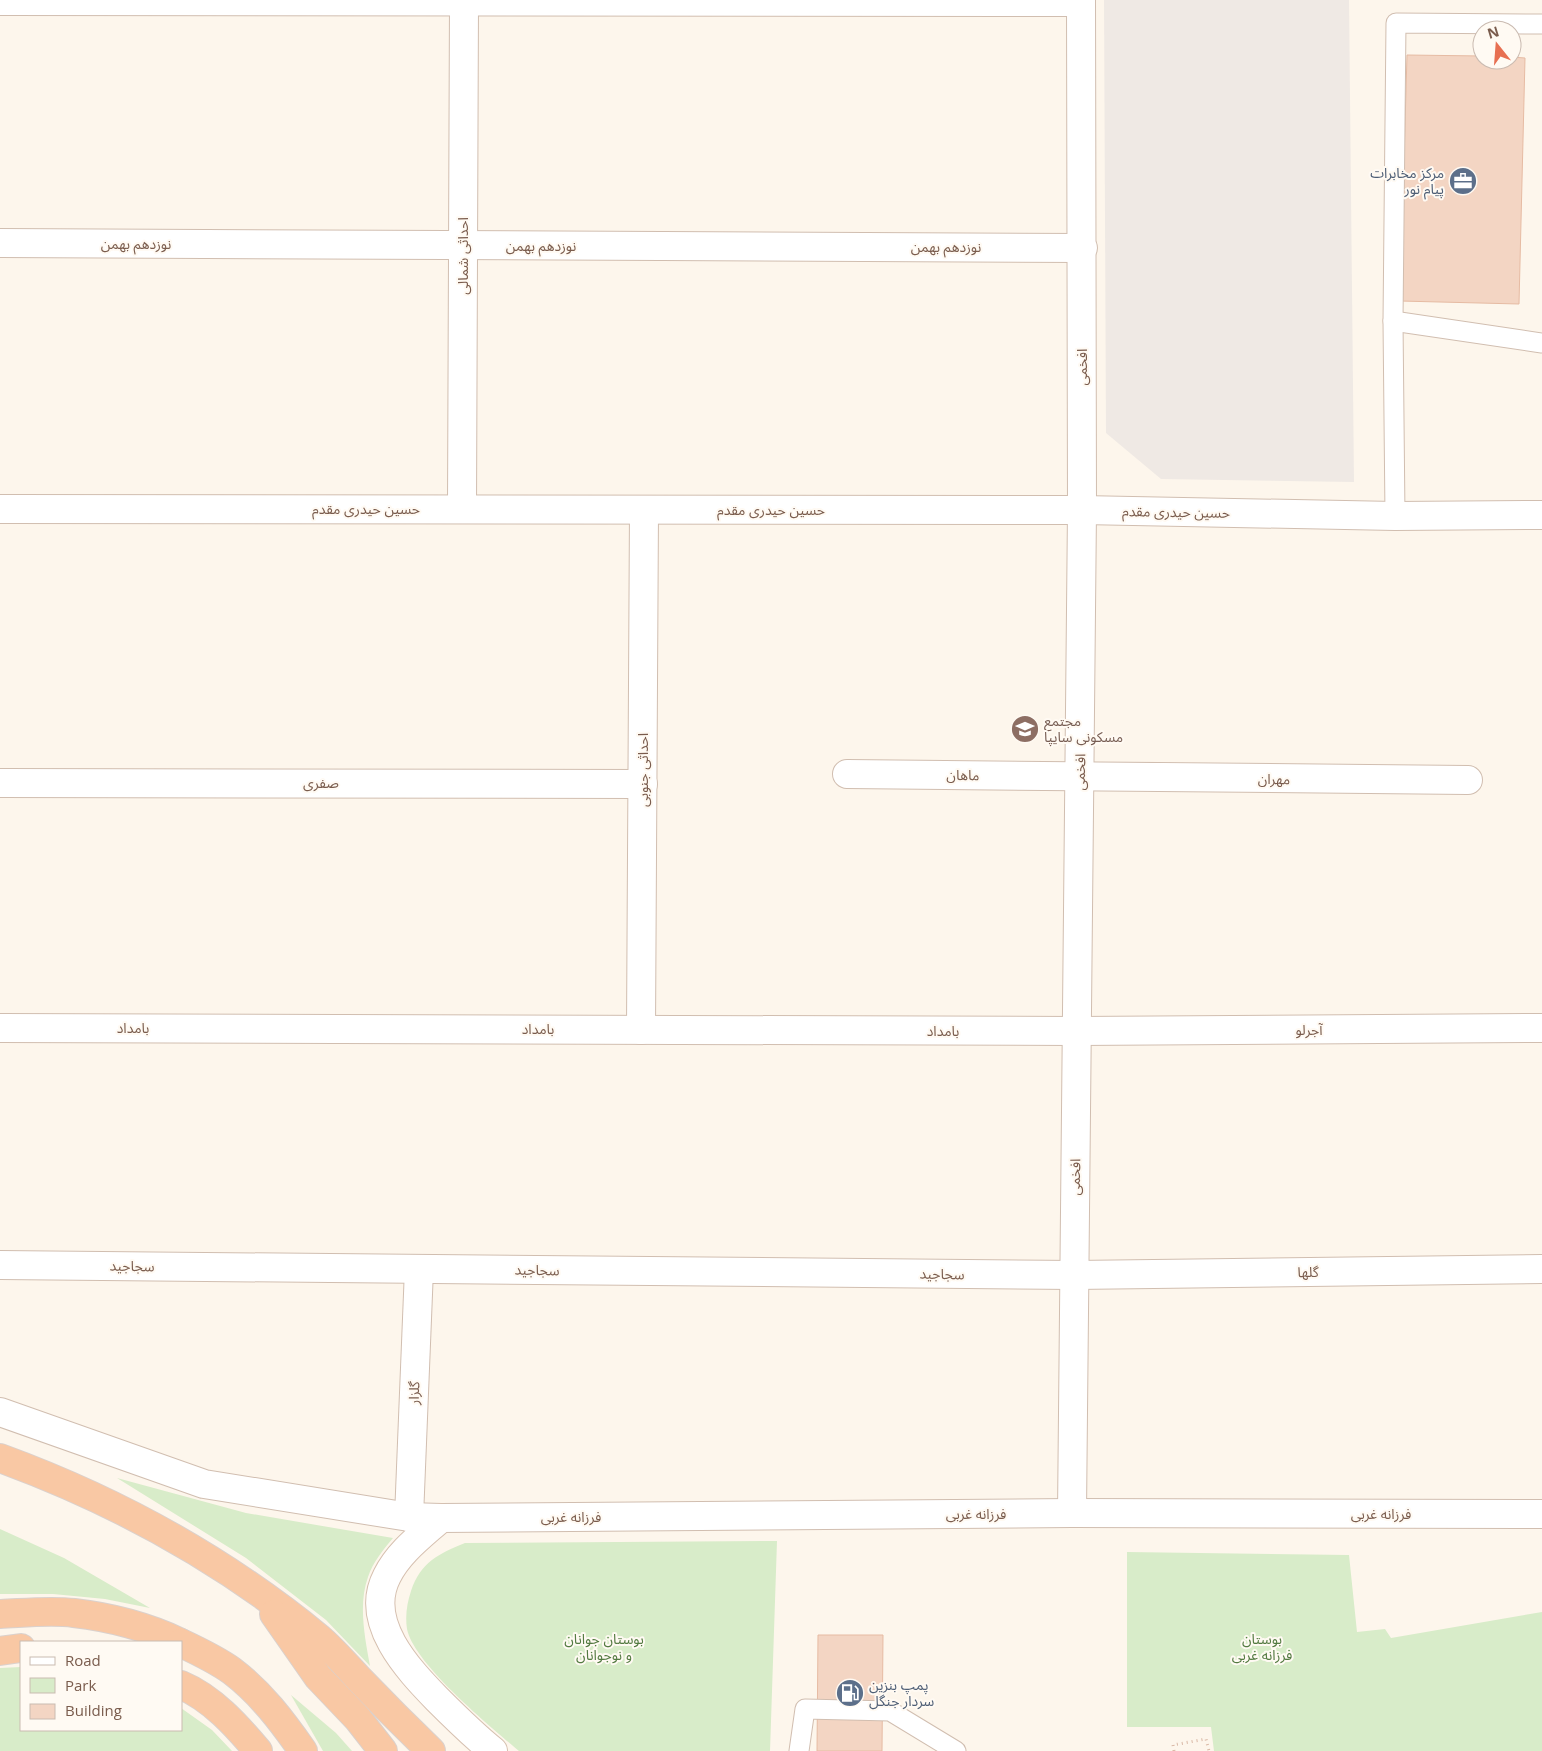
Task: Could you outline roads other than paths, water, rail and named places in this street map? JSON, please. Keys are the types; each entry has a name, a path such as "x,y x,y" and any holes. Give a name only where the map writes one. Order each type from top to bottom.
{"highway":[{"path":"0,1458 47,1475 143,1521 208,1559 259,1592 321,1640 432,1751"},
{"path":"259,1592 318,1677 358,1719 383,1751"},
{"path":"0,1614 73,1612 108,1619 175,1641"},
{"path":"182,1644 231,1670 261,1696 276,1713 303,1751"},
{"path":"0,1650 20,1648"},
{"path":"182,1685 218,1709 242,1732 258,1751"}],"street":[{"path":"0,1 1081,1"},
{"name":"افخمی","path":"1072,1513 1082,510 1083,248 1081,1"},
{"name":"احداثی شمالی","path":"462,510 464,2"},
{"name":"نوزدهم بهمن","path":"0,243 1083,248"},
{"name":"حسین حیدری مقدم","path":"0,509 1082,510 1395,516 1542,515"},
{"name":"احداثی جنوبی","path":"642,1030 644,510"},
{"name":"ماهان","path":"847,774 1080,777"},
{"name":"مهران","path":"1080,777 1468,780"},
{"name":"صفری","path":"0,782 643,784"},
{"name":"بامداد","path":"0,1028 1077,1031"},
{"name":"آجرلو","path":"1077,1031 1542,1028"},
{"name":"سجاجید","path":"0,1265 1074,1275"},
{"name":"گلزار","path":"409,1517 419,1269"},
{"name":"گلها","path":"1074,1275 1542,1269"},
{"name":"فرزانه غربی","path":"0,1412 204,1484 409,1517 1072,1513 1542,1514"},
{"path":"441,1518 402,1553 386,1578 380,1615 392,1644 412,1673 493,1751"}],"lane":[{"path":"1395,516 1393,322 1396,23 1542,24"},
{"path":"1393,322 1542,342"},
{"path":"799,1751 805,1709 890,1711 956,1751"}],"place":[{"name":"مرکز مخابرات پیام نور","path":"1463,181"},
{"name":"مجتمع مسکونی سایپا","path":"1025,729"},
{"name":"پمپ بنزین سردار جنگل","path":"850,1693"}],"park label":[{"name":"بوستان جوانان و نوجوانان","path":"604,1648"},
{"name":"بوستان فرزانه غربی","path":"1262,1648"}]}
